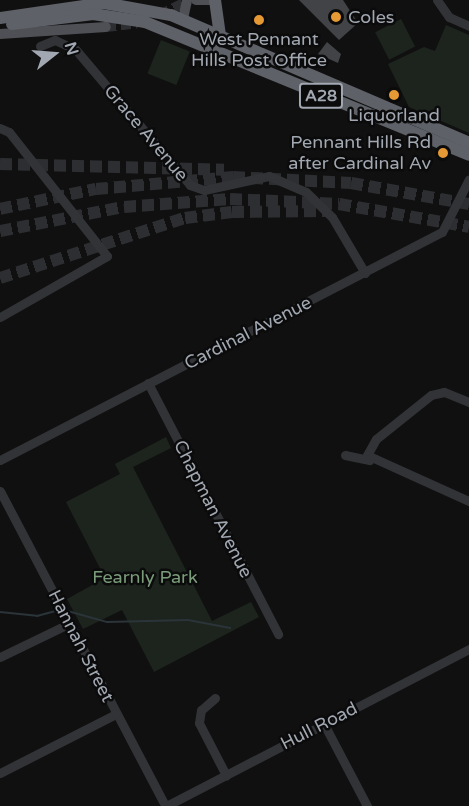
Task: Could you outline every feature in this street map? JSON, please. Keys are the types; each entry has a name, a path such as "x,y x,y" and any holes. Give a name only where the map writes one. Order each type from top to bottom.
{"highway":[{"path":"213,0 220,35"},
{"name":"A28","path":"0,18 110,2 183,19 288,69 469,143"},
{"name":"A28","path":"0,26 93,14 145,21 210,45 469,156"},
{"path":"183,19 186,29 210,45"}],"main road":[{"path":"183,19 187,0"},
{"path":"196,0 213,0"},
{"path":"0,34 106,27"}],"street":[{"path":"437,0 449,16 469,26"},
{"name":"Grace Avenue","path":"40,46 55,40 76,50 190,185 204,190 269,176 306,192 332,217 365,273"},
{"path":"0,128 9,132 110,256 0,317"},
{"name":"Cardinal Avenue","path":"0,460 442,232 469,179"},
{"name":"Chapman Avenue","path":"148,384 278,634"},
{"path":"469,402 444,392 431,394 369,447 347,454 369,460 469,501"},
{"path":"369,447 369,460"},
{"name":"Hannah Street","path":"0,491 165,805"},
{"path":"0,657 68,620"},
{"name":"Hull Road","path":"165,805 469,649"},
{"path":"215,698 201,710 199,723 226,775"},
{"path":"0,773 116,714"},
{"path":"324,724 367,806"}],"green space":[{"path":"401,19 415,47 389,60 375,32"},
{"path":"446,25 469,35 469,133 409,107 388,64 424,47 435,51"},
{"path":"161,40 190,52 176,85 148,73"},
{"name":"Fearnly Park","path":"166,437 171,448 133,467 212,621 251,602 259,617 154,672 122,610 83,629 67,599 105,578 66,502 120,474 115,464"}],"building":[{"name":"Coles","path":"299,0 343,0 358,23 339,40"},
{"path":"327,42 341,54 338,63 318,54"}],"waterway":[{"path":"0,612 37,616 59,610"},
{"path":"64,610 107,622 188,620 230,628"}],"tunnel":[{"path":"160,15 189,0"},
{"path":"106,27 137,23"},
{"path":"0,164 224,170"},
{"path":"0,209 96,189 233,177 351,183 469,204"},
{"path":"0,231 124,207 230,199 339,204 469,227"},
{"path":"0,278 185,218 232,212 325,211"}],"place":[{"name":"Coles","path":"336,17"},
{"name":"West Pennant Hills Post Office","path":"259,20"},
{"name":"Liquorland","path":"394,95"},
{"name":"Pennant Hills Rd after Cardinal Av","path":"443,153"}]}
